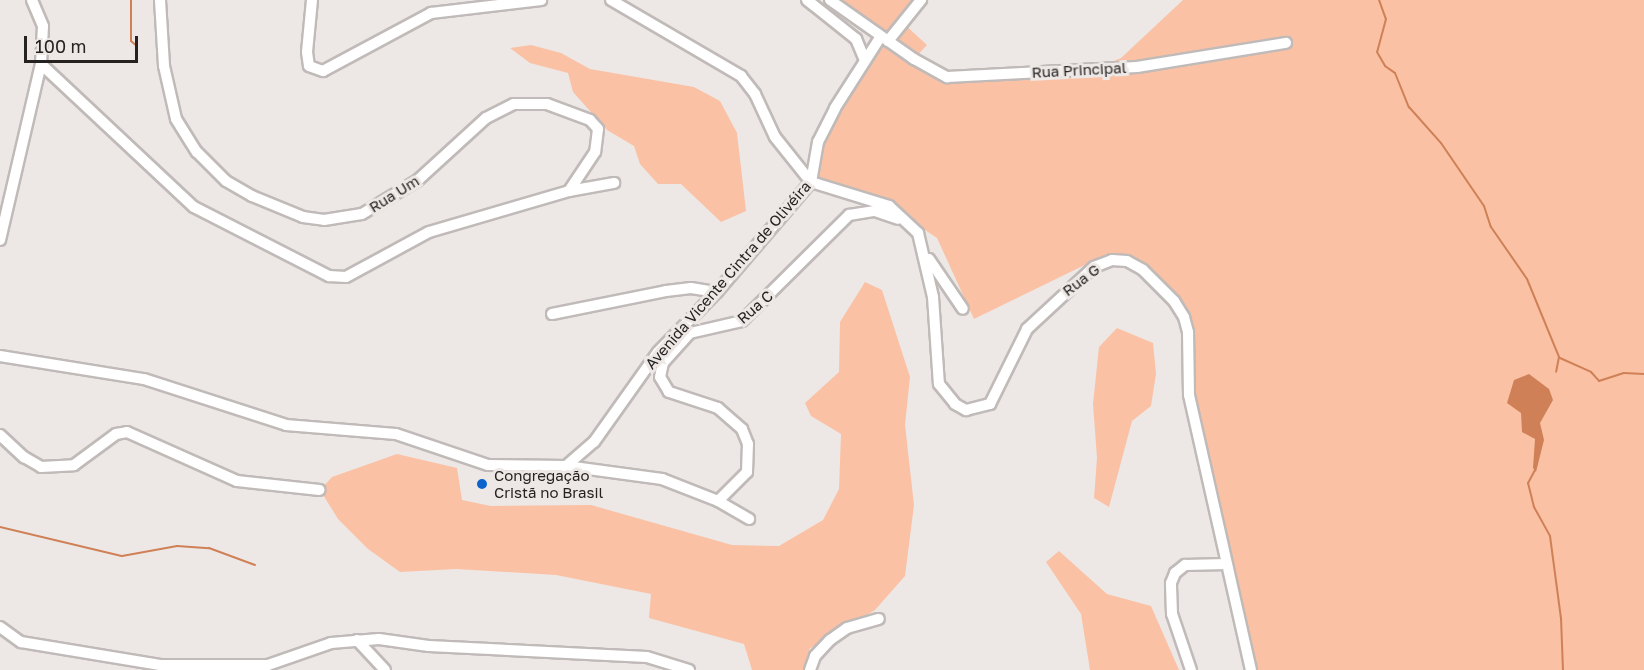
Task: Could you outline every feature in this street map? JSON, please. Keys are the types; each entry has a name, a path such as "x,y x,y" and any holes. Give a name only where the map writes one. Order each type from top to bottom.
{"street":[{"path":"0,240 41,64 43,26 32,0"},
{"name":"Rua Um","path":"160,0 164,66 176,119 197,152 226,181 252,196 303,217 324,220 362,214 418,180 486,118 514,104 547,104 590,120 598,129 595,152 569,191"},
{"path":"312,0 307,52 309,66 323,71 430,13 541,0"},
{"path":"611,0 741,76 755,94 775,137 811,182"},
{"path":"807,0 856,39 865,60"},
{"name":"Rua Principal","path":"830,0 884,39 947,76 1137,67 1287,43"},
{"name":"Avenida Vicente Cintra de Olivéira","path":"566,466 594,442 658,352 717,292 811,182 818,142 865,60 921,0"},
{"path":"41,64 194,207 329,276 346,277 429,232 569,191 614,183"},
{"name":"Rua G","path":"811,182 889,206 918,233 926,254 939,384 955,404 966,410 990,404 1027,329 1094,267 1112,260 1127,261 1143,270 1174,301 1188,332 1189,395 1251,670"},
{"name":"Rua C","path":"718,501 747,472 748,444 730,416 681,399 662,384 663,363 690,333 742,321 849,214 875,211 895,217 918,233"},
{"path":"926,254 963,309"},
{"path":"552,314 666,291 692,288 717,292"},
{"path":"0,357 144,379 286,425 396,434 488,465 566,466 662,479 718,501 748,519"},
{"path":"0,435 24,458 41,467 74,465 116,434 127,432 237,481 320,489"},
{"path":"1191,670 1172,614 1171,583 1175,573 1185,566 1226,564"},
{"path":"810,670 815,656 830,640 847,628 879,618"},
{"path":"0,627 27,644 160,665 268,665 331,643 357,640 647,657 689,670"},
{"path":"357,640 385,670"}],"shaded area":[{"path":"830,0 918,0 903,23 927,45 914,59 947,77 1095,69 1121,58 1183,0 1644,0 1644,670 1254,670 1189,395 1184,317 1130,256 1097,259 974,319 937,238 889,206 811,182 818,142 880,36"},
{"path":"531,45 561,53 590,69 694,87 720,101 737,133 746,211 721,222 681,184 658,184 640,164 634,146 607,130 573,92 568,73 530,63 510,48"},
{"path":"865,282 882,290 910,377 905,425 914,505 905,576 875,610 809,649 812,670 752,670 744,644 649,618 651,594 556,575 456,569 400,572 368,549 338,519 320,490 332,477 397,454 457,468 462,500 491,506 591,505 732,545 779,546 823,520 839,489 841,434 811,416 805,403 839,372 840,322"},
{"path":"1117,328 1153,343 1156,374 1151,406 1132,421 1109,507 1094,498 1097,458 1093,404 1099,347"},
{"path":"1529,374 1549,389 1553,400 1540,423 1544,440 1536,472 1533,468 1535,439 1522,432 1521,413 1507,403 1514,380"},
{"path":"1059,551 1107,594 1151,606 1179,670 1090,670 1081,614 1046,562"}],"waterway":[{"path":"131,0 131,41 137,46"},
{"path":"1379,0 1386,19 1377,52 1385,66 1395,73 1409,107 1441,143 1484,206 1491,227 1527,279 1559,357 1556,372"},
{"path":"1560,358 1591,372 1599,381 1624,373 1644,374"},
{"path":"1535,470 1528,483 1534,507 1550,536 1561,618 1563,670"},
{"path":"0,527 122,556 177,546 209,548 255,565"}],"place":[{"name":"Congregação Cristã no Brasil","path":"482,484"}]}
